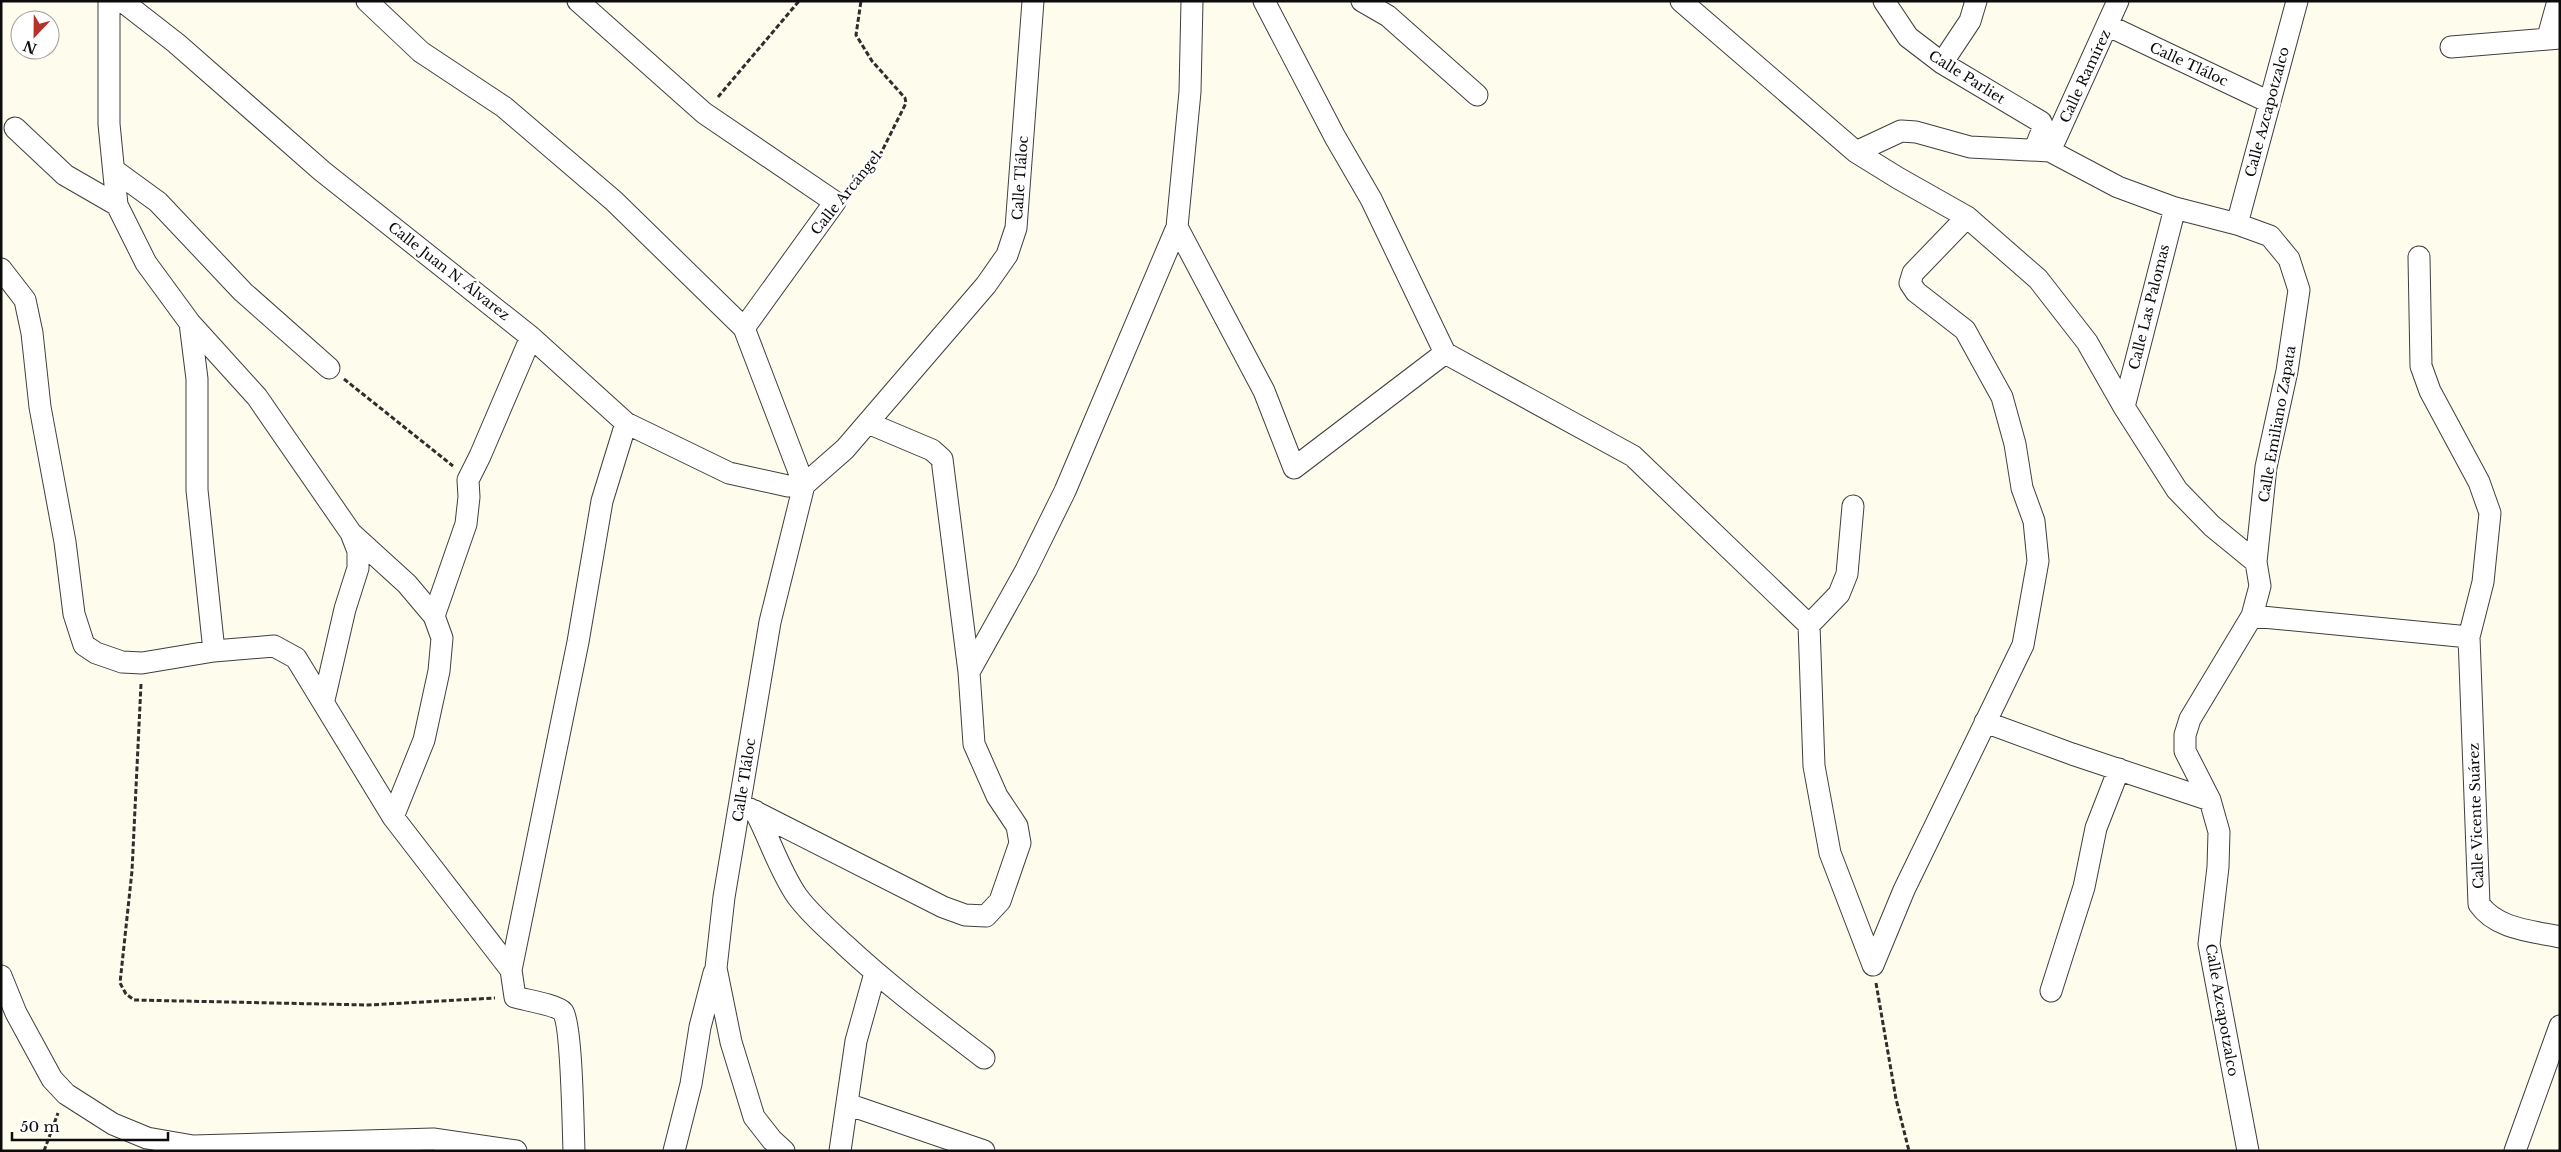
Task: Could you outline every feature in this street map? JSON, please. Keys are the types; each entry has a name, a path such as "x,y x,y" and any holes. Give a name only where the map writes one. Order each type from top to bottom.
{"street":[{"path":"109,1 110,124 117,205 146,263 190,323 257,397 351,533 407,584 434,616 442,638 439,671 424,740 393,817"},
{"name":"Calle Juan N. Álvarez","path":"122,1 176,43 322,171 531,336 626,423 730,473 788,486 804,485"},
{"path":"367,1 421,52 504,107 614,201 744,328 804,485"},
{"path":"578,1 704,113 836,202"},
{"name":"Calle Tláloc","path":"784,1151 772,1140 754,1116 731,1042 716,968 724,897 748,807 770,622 804,485 845,449 868,423 986,285 1006,255 1016,228 1033,1"},
{"path":"969,672 1026,570 1065,491 1177,227 1189,102 1192,1"},
{"path":"1264,1 1335,137 1371,199 1445,353 1633,456 1809,625 1814,766 1830,853 1873,966"},
{"path":"1362,1 1388,16 1477,95"},
{"path":"1681,1 1856,152 1967,217 2038,279 2087,342 2124,407 2176,490 2212,526 2256,562"},
{"name":"Calle Parliet","path":"1884,1 1908,36 1942,63 2041,122 2043,128 2042,150"},
{"path":"1942,63 1970,21 1976,1"},
{"name":"Calle Ramírez","path":"2042,150 2109,26 2118,1"},
{"name":"Calle Azcapotzalco","path":"2237,224 2297,1"},
{"path":"2451,47 2554,37 2558,1"},
{"name":"Calle Tláloc","path":"2109,26 2269,102"},
{"path":"15,128 65,175 117,205"},
{"path":"1856,152 1901,132 1916,132 1970,148 2042,150 2118,187 2175,208 2237,224"},
{"path":"114,170 158,202 243,292 329,368"},
{"name":"Calle Arcángel","path":"744,328 836,202"},
{"name":"Calle Las Palomas","path":"2124,407 2175,208"},
{"path":"1873,966 1904,890 2023,645 2038,561 2034,521 2022,488 2015,444 2002,397 1986,364 1965,330 1916,292 1910,283 1913,272 1967,217"},
{"name":"Calle Emiliano Zapata","path":"2233,650 2252,616 2260,586 2256,562 2266,467 2287,371 2299,290 2289,259 2270,236 2237,224"},
{"path":"1177,227 1264,391 1294,468 1445,353"},
{"name":"Calle Vicente Suárez","path":"2419,257 2421,366 2430,391 2479,482 2490,513 2483,582 2469,637 2479,904 2487,916 2502,924 2560,937"},
{"path":"1,269 25,300 32,333 40,407 65,542 74,614 84,644 96,653 113,659 142,663 214,651 274,646 296,658 324,700 393,817 511,970"},
{"path":"190,323 197,379 197,490 214,651"},
{"path":"434,616 466,524 469,498 468,480 531,336"},
{"path":"574,1151 570,1056 565,1018 562,1011 555,1008 515,998 511,970 578,642 602,500 626,423"},
{"path":"748,807 943,907 966,915 986,916 1000,902 1020,843 1017,826 997,796 974,744 969,672 942,459 932,450 868,423"},
{"path":"1809,625 1839,594 1847,574 1853,506"},
{"path":"324,700 345,609 358,568 358,551 351,533"},
{"path":"2252,616 2469,637"},
{"name":"Calle Azcapotzalco","path":"2233,650 2190,719 2185,735 2185,751 2210,800 2219,832 2218,867 2209,944 2248,1151"},
{"path":"1985,722 2210,800"},
{"path":"2051,992 2084,887 2096,828 2119,769"},
{"path":"748,807 770,838 778,864 798,897 828,929 874,973 984,1058"},
{"path":"674,1151 692,1084 700,1027 716,968"},
{"path":"840,1151 856,1041 874,973"},
{"path":"1,976 16,1013 52,1080 66,1094 122,1127 147,1138 193,1146 432,1145 516,1151"},
{"path":"2515,1151 2560,1026"},
{"path":"846,1104 984,1151"}],"path":[{"path":"704,113 799,1"},
{"name":"Calle Arcángel","path":"836,202 881,153 906,103 906,98 872,61 856,35 861,1"},
{"path":"329,368 435,450 468,480"},
{"path":"142,663 132,871 120,983 126,994 134,1000 368,1005 515,998"},
{"path":"1873,966 1896,1099 1908,1151"},
{"path":"44,1151 66,1094"}]}
